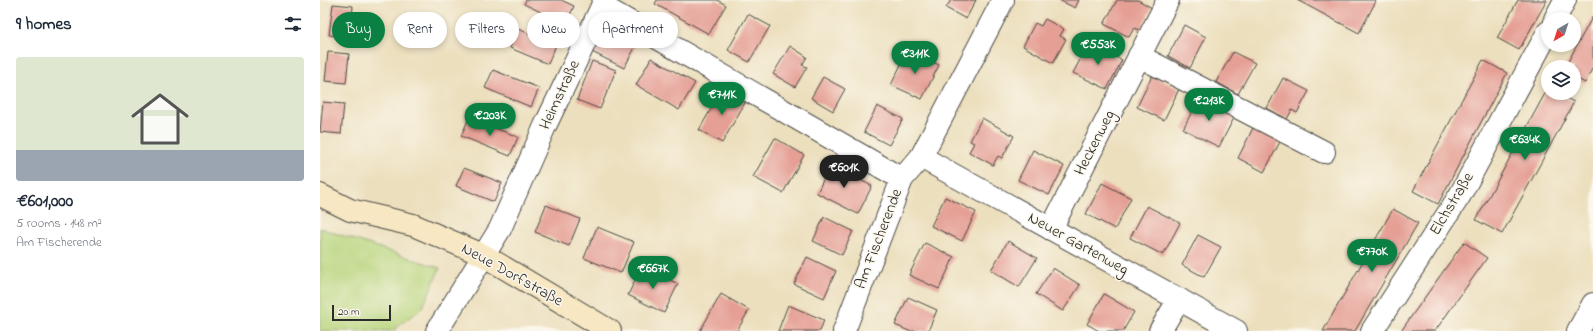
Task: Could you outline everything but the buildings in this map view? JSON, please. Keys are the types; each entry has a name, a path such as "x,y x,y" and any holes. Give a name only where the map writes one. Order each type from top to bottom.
{"street":[{"path":"902,178 921,157 1003,0"},
{"name":"Heckenweg","path":"1051,229 1168,0"},
{"path":"1559,12 1565,0"},
{"name":"Am Fischerende","path":"604,3 902,178 844,331"},
{"name":"Heimstraße","path":"437,331 500,229 545,126 604,3"},
{"name":"Elchstraße","path":"1372,331 1460,195 1541,45"},
{"path":"1139,56 1324,152"},
{"name":"Neuer Gartenweg","path":"921,157 1236,331"},
{"name":"Neue Dorfstraße","path":"320,195 350,210 413,225 483,255 610,331"},
{"path":"1160,331 1179,299"},
{"path":"1578,331 1593,304"}],"green space":[{"path":"320,228 440,268 422,309 397,326 394,331 320,331"}]}
